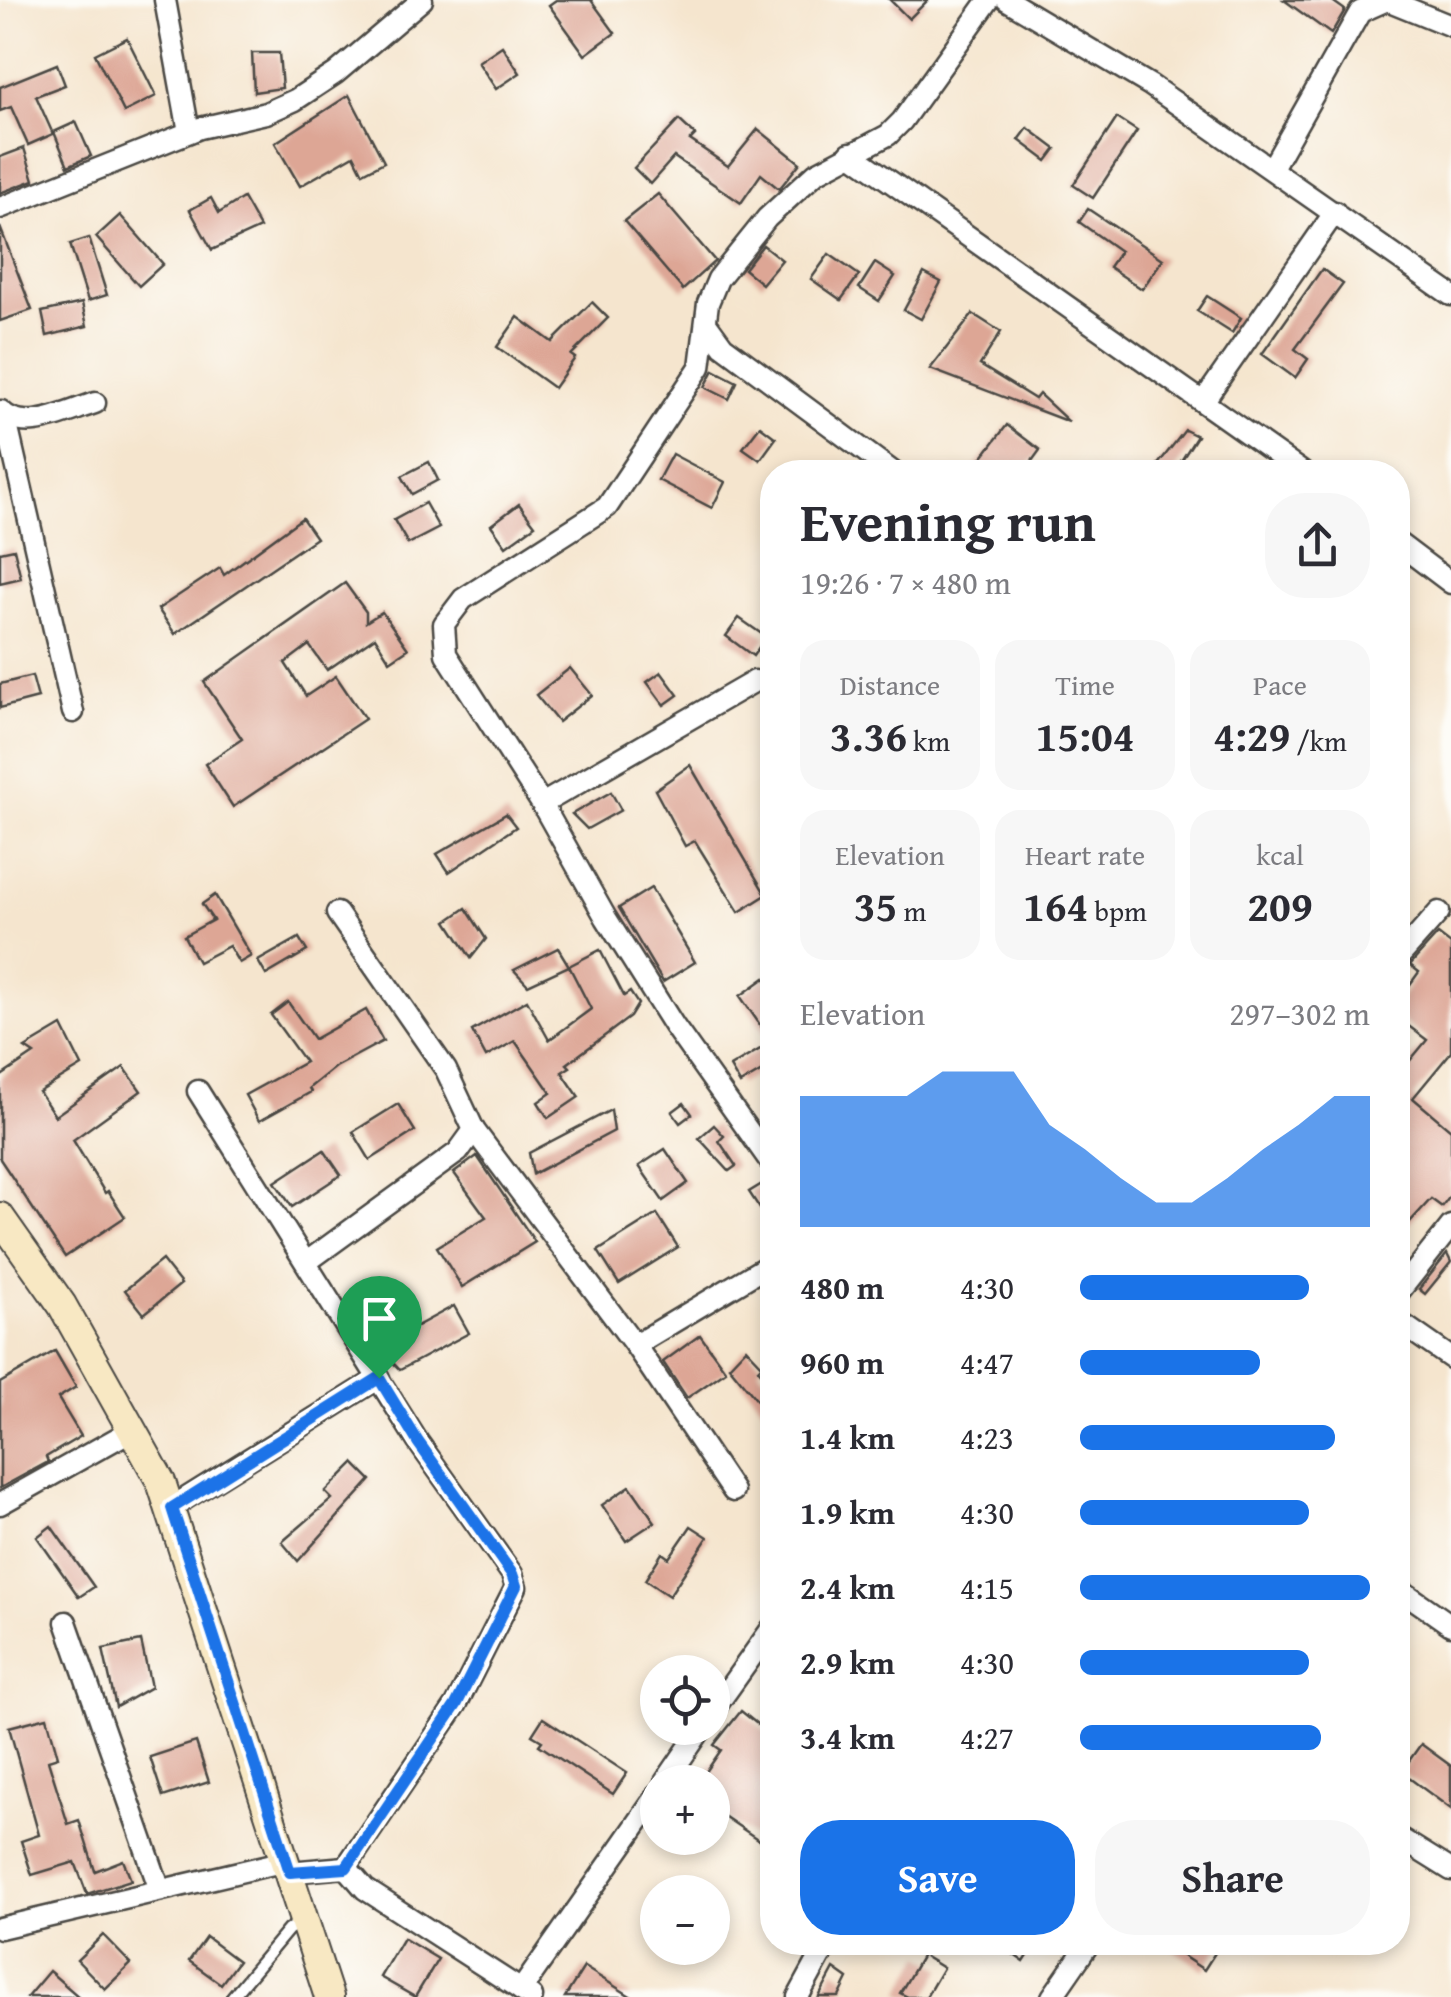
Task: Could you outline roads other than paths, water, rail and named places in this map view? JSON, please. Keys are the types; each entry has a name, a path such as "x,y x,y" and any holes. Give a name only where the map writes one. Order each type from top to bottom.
{"street":[{"path":"166,0 189,132"},
{"path":"0,208 189,132 266,113 295,100 336,73 422,0"},
{"path":"760,1147 674,1026 542,804 446,654 444,624 463,599 607,506 687,390 704,355 711,290 767,218 816,172 888,135 902,121 989,0"},
{"path":"1007,0 1150,86 1451,295"},
{"path":"1272,168 1344,34 1360,12 1375,1 1398,2 1451,26"},
{"path":"850,153 1285,460"},
{"path":"1203,402 1334,212"},
{"path":"706,324 724,346 877,460"},
{"path":"704,355 724,346"},
{"path":"2,413 28,423 95,403"},
{"path":"2,413 74,712"},
{"path":"1410,552 1451,583"},
{"path":"542,804 755,681"},
{"path":"1410,945 1439,912"},
{"path":"336,913 446,1070 474,1130 635,1345 733,1491"},
{"path":"198,1091 418,1442 512,1574 516,1586 456,1705 346,1868"},
{"path":"308,1262 458,1152 474,1130"},
{"path":"0,1217 62,1305 172,1508 329,1997"},
{"path":"1410,1278 1451,1226"},
{"path":"635,1345 760,1270"},
{"path":"1410,1329 1451,1358"},
{"path":"172,1508 379,1378"},
{"path":"0,1504 132,1430"},
{"path":"1410,1597 1451,1626"},
{"path":"66,1622 160,1890"},
{"path":"730,1687 760,1645"},
{"path":"0,1928 160,1890 288,1866 346,1868 364,1889 526,1994 640,1821"},
{"path":"1410,1844 1451,1870"},
{"path":"798,1997 821,1955"},
{"path":"1052,1997 1081,1955"}],"lane":[{"path":"232,1997 288,1930 305,1918"}]}
